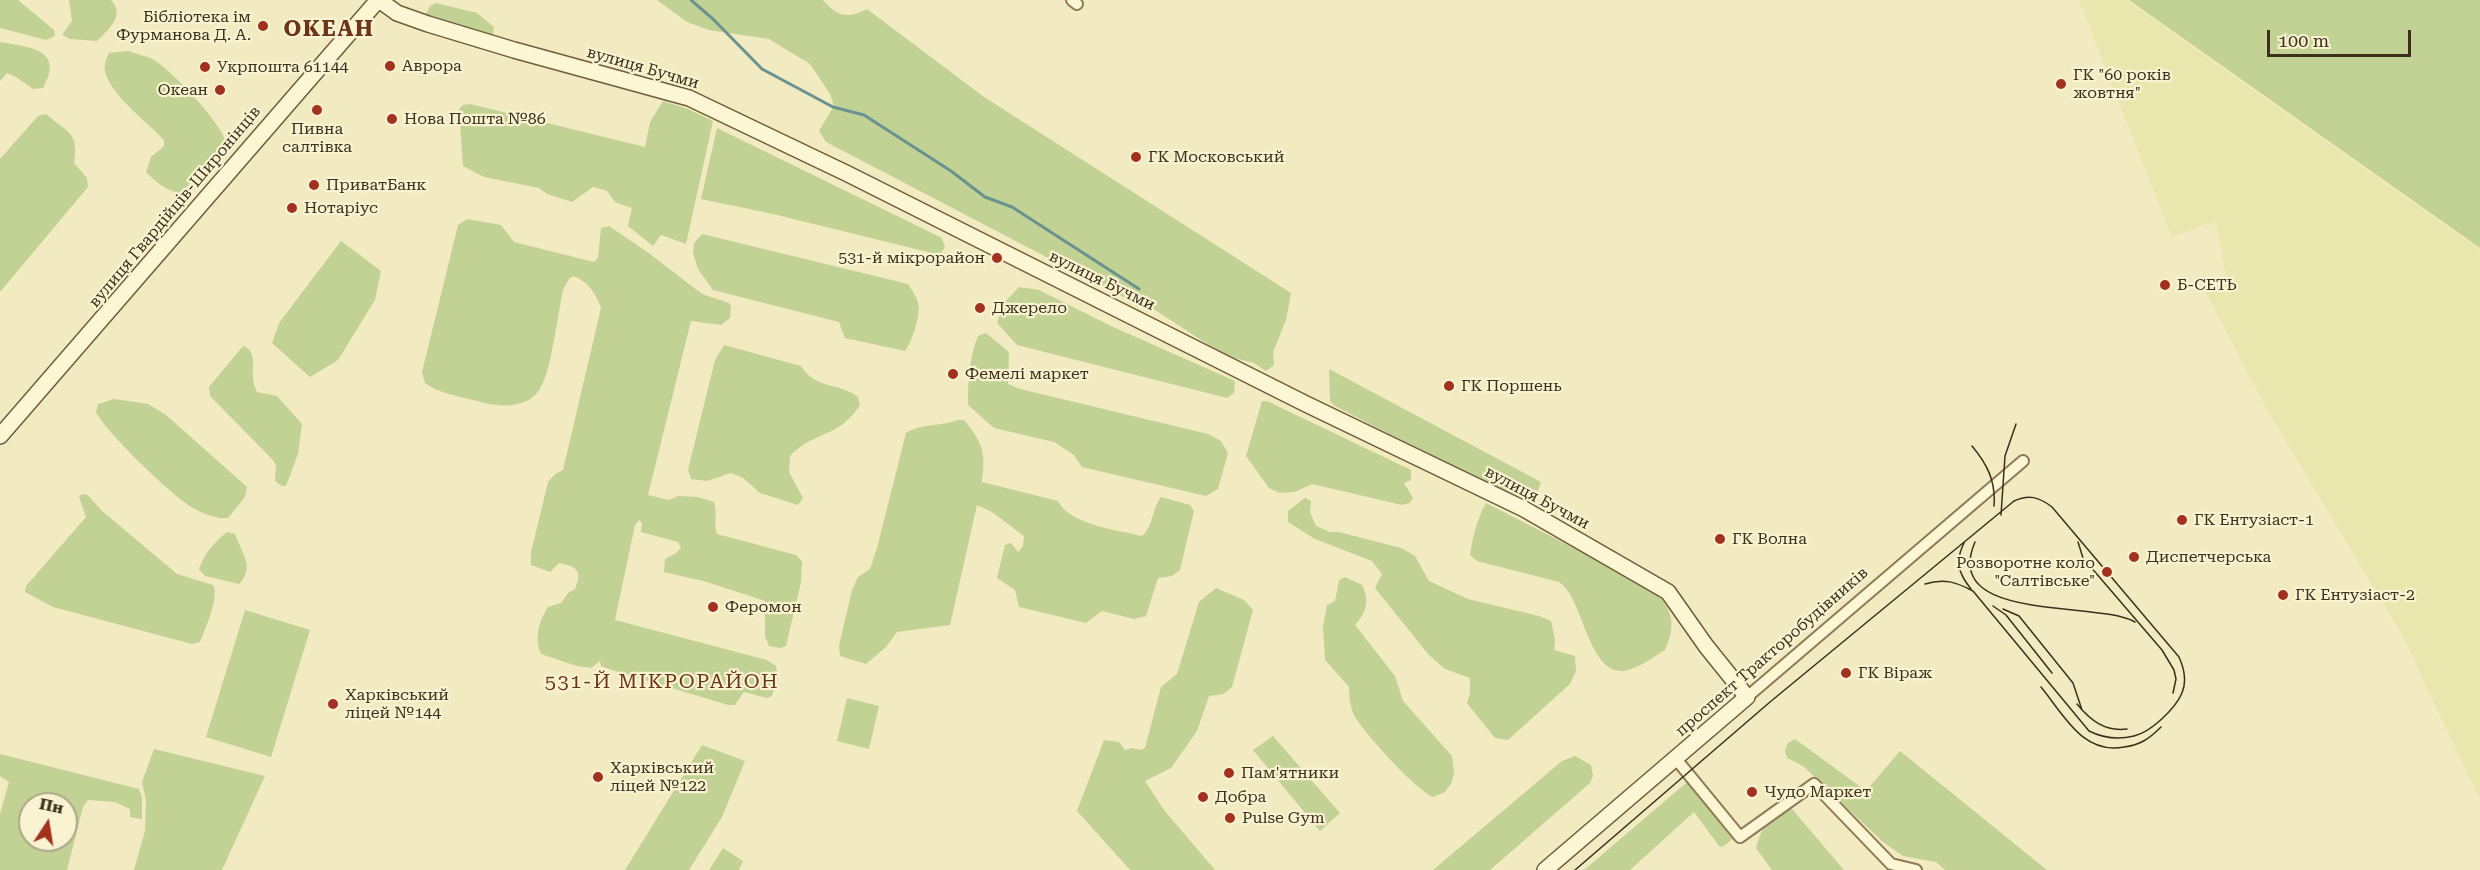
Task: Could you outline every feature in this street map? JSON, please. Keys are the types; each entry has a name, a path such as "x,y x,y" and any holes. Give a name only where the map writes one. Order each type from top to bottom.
{"street":[{"name":"вулиця Гвардійців-Широнінців","path":"0,436 378,0"},
{"name":"вулиця Бучми","path":"378,0 397,13 428,24 689,98 920,210 1306,404 1496,495 1668,592 1706,646 1747,697"},
{"name":"проспект Тракторобудівників","path":"1545,870 2023,461"},
{"path":"1676,759 1740,837 1814,784 1891,864 1916,870"}],"shaded area":[{"path":"2079,0 2126,0 2480,250 2480,800 2402,635 2266,408 2205,291 2227,281 2216,221 2172,237"}],"green space":[{"path":"0,0 18,0 54,30 55,36 46,40 0,28"},
{"path":"69,0 111,0 117,11 114,22 97,41 70,39 62,35 72,21"},
{"path":"657,0 823,0 833,10 843,15 867,9 984,97 1291,293 1286,320 1273,352 1274,365 1266,371 1254,363 1230,357 1152,308 1123,297 826,142 819,131 834,106 830,94 810,64 769,39 709,30 687,22"},
{"path":"2129,0 2480,0 2480,248"},
{"path":"436,3 477,13 494,27 493,36 425,16 430,6"},
{"path":"0,42 32,48 47,57 50,65 49,75 43,88 33,89 7,73 0,81"},
{"path":"128,51 154,60 172,75 207,112 217,125 226,144 181,193 166,188 146,172 151,157 164,146 164,140 114,90 105,72 109,53"},
{"path":"663,101 688,109 713,121 686,244 661,235 653,246 628,226 632,208 615,202 607,191 593,187 572,202 547,194 539,188 484,177 463,166 459,109 463,105 470,104 645,147 650,122"},
{"path":"46,114 66,130 73,139 74,163 87,178 88,187 0,292 0,159 38,116"},
{"path":"717,128 942,238 945,247 940,255 773,214 701,199"},
{"path":"467,219 501,225 514,242 594,262 598,258 601,228 609,226 702,294 729,303 730,318 721,325 691,321 648,495 669,500 678,496 698,497 714,502 717,534 796,555 802,561 801,582 786,646 780,648 769,646 765,636 765,601 707,582 664,572 665,559 681,548 678,542 641,532 642,523 639,520 635,525 615,620 767,660 776,666 778,678 772,696 767,698 744,692 735,705 728,705 609,669 601,666 600,661 591,668 577,666 541,654 538,636 542,618 548,607 561,603 569,592 575,589 578,573 574,568 559,563 550,572 531,565 531,552 548,482 555,474 563,470 601,308 594,293 587,285 573,276 569,279 563,290 544,381 540,389 527,401 520,404 493,405 431,387 425,383 422,372 458,225"},
{"path":"702,234 908,284 918,301 919,311 908,346 905,351 845,338 839,322 713,290 698,269 693,253 694,243"},
{"path":"341,241 381,271 375,300 338,360 310,377 272,343 279,323"},
{"path":"1019,287 1039,290 1111,326 1235,381 1234,393 1227,398 1017,345 997,323 1004,303"},
{"path":"986,333 1009,352 1008,384 1020,389 1208,434 1221,441 1228,453 1218,489 1206,496 1082,467 1074,455 1054,442 994,428 968,405 973,353 978,336"},
{"path":"724,345 801,366 814,379 851,392 858,397 860,405 843,424 808,442 790,456 789,472 803,498 798,505 760,493 743,478 731,473 707,481 691,479 688,470 715,360"},
{"path":"243,346 252,355 253,381 257,392 277,396 302,424 298,454 286,486 275,481 276,465 272,459 210,396 209,387"},
{"path":"1329,369 1541,482 1534,501 1530,503 1514,499 1335,406 1330,401"},
{"path":"114,399 148,404 166,415 247,487 245,497 228,518 205,514 193,508 156,478 125,448 96,412 98,404"},
{"path":"1262,401 1267,401 1411,470 1411,480 1404,483 1413,498 1410,503 1402,505 1312,484 1295,492 1280,493 1269,488 1246,456"},
{"path":"964,420 982,449 984,463 982,482 1058,501 1064,509 1083,521 1142,536 1148,528 1161,497 1190,505 1194,511 1180,570 1172,576 1158,578 1146,616 1134,619 1102,611 1086,623 1019,607 1015,590 997,578 1005,545 1011,543 1018,552 1023,546 1024,536 992,512 977,505 950,625 897,632 886,647 866,664 840,656 839,646 852,590 858,577 870,569 906,433 918,428"},
{"path":"82,494 88,495 101,510 177,574 213,585 215,597 200,642 192,644 53,607 25,592 26,586 86,517 79,497"},
{"path":"1305,498 1311,501 1310,512 1316,526 1330,532 1339,532 1401,548 1415,556 1429,581 1468,599 1551,621 1555,640 1554,650 1575,656 1576,671 1570,684 1508,740 1495,738 1467,703 1470,678 1445,669 1428,654 1375,588 1382,574 1372,561 1315,539 1288,522 1288,511"},
{"path":"1486,503 1654,589 1665,604 1671,618 1671,632 1665,650 1629,670 1612,669 1602,661 1594,648 1574,603 1559,582 1477,561 1470,555 1480,515"},
{"path":"227,532 235,534 246,559 246,572 239,584 205,576 199,569 210,548"},
{"path":"1345,577 1362,585 1366,596 1366,606 1355,625 1395,676 1403,701 1452,756 1454,772 1452,782 1445,792 1433,797 1425,792 1403,773 1378,746 1354,715 1349,687 1325,660 1323,626 1327,605 1335,601 1339,580"},
{"path":"1216,588 1244,600 1253,610 1232,687 1223,694 1209,696 1197,731 1171,768 1145,781 1164,810 1215,870 1130,870 1077,811 1104,740 1119,742 1125,750 1145,748 1161,687 1177,674 1199,602"},
{"path":"245,610 310,630 271,757 206,737"},
{"path":"847,698 879,706 869,749 837,741"},
{"path":"1273,736 1340,813 1320,831 1253,750"},
{"path":"1795,739 1866,791 1900,751 2047,870 1945,870 1936,862 1903,856 1883,842 1803,766 1787,758 1785,750 1788,743"},
{"path":"702,745 745,761 722,817 689,870 625,870"},
{"path":"154,749 265,776 222,870 134,870 145,831 146,801 142,782"},
{"path":"0,754 139,789 142,798 142,819 130,817 130,809 115,802 88,800 83,807 78,827 78,792 18,792 18,852 72,852 67,870 0,870 0,814 9,782 0,776"},
{"path":"1575,756 1591,765 1593,776 1590,783 1490,870 1433,870 1562,761"},
{"path":"1686,783 1692,785 1734,838 1722,847 1719,846 1694,812 1630,870 1584,870"},
{"path":"1792,809 1844,870 1772,870 1756,848 1758,841 1764,827 1772,817 1784,810"},
{"path":"723,848 743,861 739,870 709,870"}],"waterway":[{"path":"691,0 762,69 833,107 864,115 951,171 985,197 1012,207 1139,289"}],"tram line":[{"path":"2001,515 2005,456 2016,424"},
{"path":"1972,446 1982,459 1992,481 1994,506"},
{"path":"1575,870 1770,702 2019,499 2034,498 2052,507 2179,657 2184,675 2182,693 2162,719 2141,734 2116,738 2089,731 1973,591 1950,582 1938,581 1925,584"},
{"path":"1975,542 1970,568 1980,586 2000,597 2027,604 2115,616 2135,622"},
{"path":"2078,542 2083,558 2162,650 2174,670 2176,679 2173,693"},
{"path":"1964,543 1959,556 1959,567 1971,589"},
{"path":"1993,606 2006,615 2052,673"},
{"path":"2003,609 2019,616 2073,683 2082,710"},
{"path":"2041,687 2076,730 2097,745 2110,748 2135,745 2161,727"},
{"path":"2077,704 2099,724 2112,729 2127,729"}],"place":[{"name":"Бібліотека iм Фурманова Д. А.","path":"263,26"},
{"name":"Аврора","path":"390,66"},
{"name":"Укрпошта 61144","path":"205,67"},
{"name":"ГК \"60 років жовтня\"","path":"2061,84"},
{"name":"Океан","path":"220,90"},
{"name":"Пивна салтівка","path":"317,110"},
{"name":"Нова Пошта №86","path":"392,119"},
{"name":"ГК Московський","path":"1136,157"},
{"name":"ПриватБанк","path":"314,185"},
{"name":"Нотаріус","path":"292,208"},
{"name":"531-й мікрорайон","path":"997,258"},
{"name":"Б-СЕТЬ","path":"2165,285"},
{"name":"Джерело","path":"980,308"},
{"name":"Фемелі маркет","path":"953,374"},
{"name":"ГК Поршень","path":"1449,386"},
{"name":"ГК Ентузіаст-1","path":"2182,520"},
{"name":"ГК Волна","path":"1720,539"},
{"name":"Диспетчерська","path":"2134,557"},
{"name":"Розворотне коло \"Салтівське\"","path":"2107,572"},
{"name":"ГК Ентузіаст-2","path":"2283,595"},
{"name":"Феромон","path":"713,607"},
{"name":"ГК Віраж","path":"1846,673"},
{"name":"Харківський ліцей №144","path":"333,704"},
{"name":"Пам'ятники","path":"1229,773"},
{"name":"Харківський ліцей №122","path":"598,777"},
{"name":"Чудо Маркет","path":"1752,792"},
{"name":"Добра","path":"1203,797"},
{"name":"Pulse Gym","path":"1230,818"}],"district":[{"name":"ОКЕАН","path":"329,30"},
{"name":"531-Й МІКРОРАЙОН","path":"662,682"}]}
